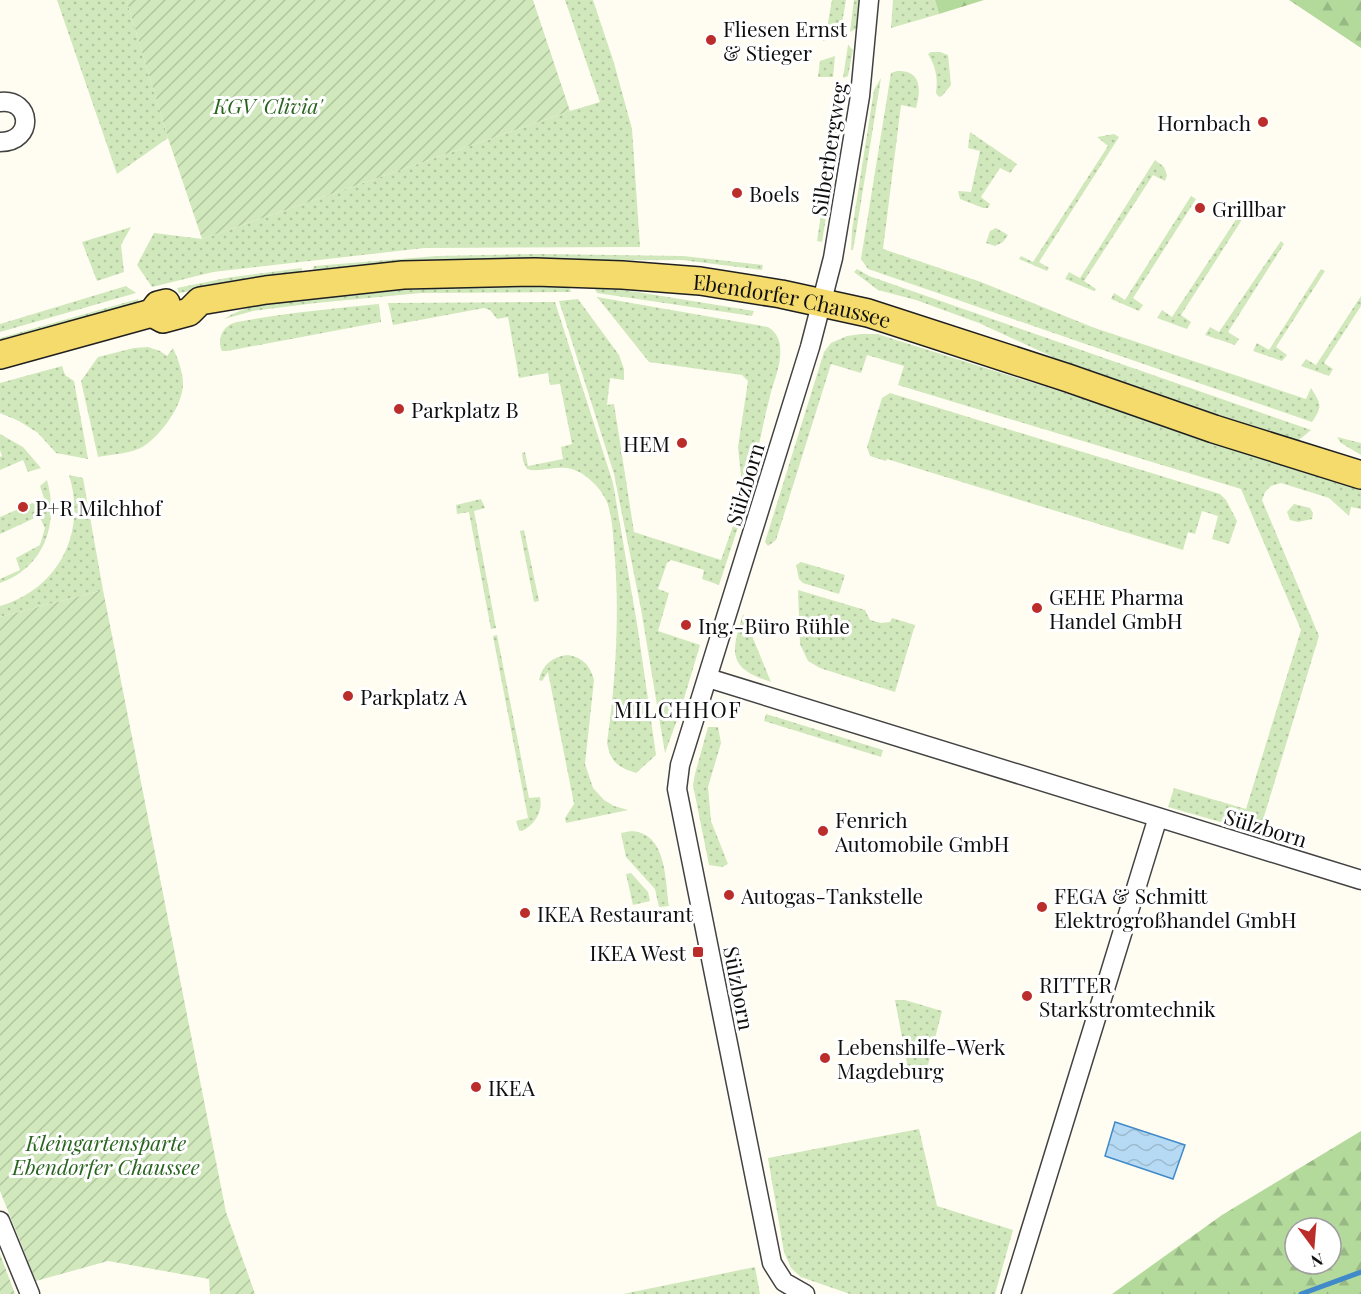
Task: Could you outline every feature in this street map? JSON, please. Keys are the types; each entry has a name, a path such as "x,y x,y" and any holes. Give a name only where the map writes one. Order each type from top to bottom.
{"main road":[{"name":"Ebendorfer Chaussee","path":"0,355 152,313 163,319 189,312 200,302 266,290 340,281 403,275 515,272 622,275 691,280 760,291 884,317 1184,419 1361,475"}],"street":[{"name":"Silberbergweg","path":"821,303 832,258 860,96 869,0"},
{"path":"0,102 17,105 25,121 23,131 18,137 12,141 0,142"},
{"name":"Sülzborn","path":"805,1294 784,1281 772,1263 677,789 680,765 810,347 821,303"},
{"name":"Sülzborn","path":"708,678 1361,880"},
{"path":"1011,1294 1158,817"},
{"path":"0,1221 30,1294"}],"green space":[{"path":"57,0 131,0 127,2 168,138 117,174"},
{"name":"KGV 'Clivia'","path":"131,0 533,0 570,111 202,239 168,138 127,2"},
{"path":"565,0 593,0 614,63 632,129 640,247 424,248 213,272 152,287 137,265 154,233 202,239 600,102"},
{"path":"832,0 846,0 840,35 823,41 822,34 826,34"},
{"path":"854,0 860,0 857,28 850,32"},
{"path":"893,0 935,0 939,14 891,28"},
{"path":"935,0 984,0 939,14"},
{"path":"1289,0 1361,0 1361,48"},
{"path":"848,45 853,50 848,76 843,78"},
{"path":"940,52 948,55 951,85 939,97 936,93 935,68 928,54"},
{"path":"835,56 833,77 818,77 820,61"},
{"path":"897,71 911,74 915,78 918,82 919,94 916,108 901,105 883,249 981,282 1092,327 1306,399 1311,388 1319,405 1312,422 868,269 861,259 891,73"},
{"path":"881,78 856,233 853,250 851,250 852,230 874,90"},
{"path":"837,107 843,109 822,242 817,241"},
{"path":"970,132 1017,164 1010,173 1000,168 981,197 990,204 988,208 960,199 958,191 971,192 980,151 968,148"},
{"path":"1114,134 1119,137 1039,262 1049,268 1047,271 1019,259 1021,256 1033,262 1108,146 1097,137"},
{"path":"1155,160 1164,167 1167,175 1165,181 1153,175 1084,281 1096,289 1094,291 1065,279 1069,272 1080,278"},
{"path":"1191,196 1196,199 1133,298 1143,305 1139,311 1111,299 1114,293 1125,300"},
{"path":"1239,215 1243,218 1181,315 1191,322 1187,329 1157,318 1162,310 1172,317"},
{"path":"131,227 121,245 124,272 97,281 82,242"},
{"path":"996,228 1008,235 1003,242 995,246 986,243 990,231"},
{"path":"1281,241 1284,244 1228,332 1239,339 1235,345 1205,335 1210,327 1219,332"},
{"path":"539,254 683,256 763,265 762,270 682,260 437,261 313,270 314,266 437,256"},
{"path":"302,268 302,272 179,293 177,288 226,278"},
{"path":"857,269 869,276 1311,430 1299,440 1278,439 1116,386 979,323 916,300 878,290 854,272"},
{"path":"1321,269 1325,271 1276,347 1287,355 1282,361 1253,351 1257,343 1269,350"},
{"path":"126,286 136,293 0,332 0,324"},
{"path":"569,287 571,292 421,293 253,311 224,319 255,306 337,295 438,288"},
{"path":"594,287 754,311 752,316 597,293"},
{"path":"1361,296 1361,306 1324,363 1333,369 1329,376 1301,366 1306,359 1316,365"},
{"path":"597,297 768,327 775,333 779,343 780,359 749,488 742,486 738,447 748,381 742,375 649,362"},
{"path":"138,299 139,304 0,344 0,338"},
{"path":"578,299 619,355 624,369 624,380 610,378 607,405 614,404 634,532 721,560 734,523 732,515 738,511 742,515 719,585 702,579 704,570 671,560 667,563 658,589 669,593 658,631 700,645 665,753 641,609 614,474 559,301"},
{"path":"555,302 613,483 656,755 636,773 624,769 613,760 607,743 613,695 617,620 616,571 607,502 594,484 576,471 569,468 527,469 523,461 522,453 525,452 528,466 563,459 561,447 572,444 560,384 550,385 548,373 519,378 508,317 497,319 490,310 484,308 393,325 388,303"},
{"path":"379,304 381,322 227,351 222,351 220,345 223,331 237,322 301,312"},
{"path":"878,334 1361,486 1361,509 1351,507 1349,516 1329,498 1281,483 1271,486 1265,492 1262,500 1319,636 1259,833 1168,807 1174,788 1246,809 1301,630 1241,489 898,385 904,366 867,355 861,373 831,364 776,540 768,546 765,542 824,352 831,343 847,336"},
{"path":"148,347 167,356 173,348 183,379 182,392 175,410 164,427 144,446 127,452 98,457 81,381 98,357"},
{"path":"62,366 65,375 74,381 88,459 56,453 38,433 0,413 0,383"},
{"path":"890,393 1220,494 1226,500 1237,521 1229,544 1212,539 1218,516 1202,511 1195,534 1188,532 1183,550 887,459 886,461 870,456 867,447 882,398"},
{"path":"0,434 23,447 41,468 28,472 23,460 0,470 0,457 2,456"},
{"path":"1337,437 1361,443 1361,455 1341,443"},
{"path":"69,475 83,478 103,590 0,617 0,606 21,598 38,586 53,572 63,556 71,537 74,517 74,496"},
{"path":"47,480 51,512 45,542 38,555 28,566 15,576 0,583 0,579 20,570 16,558 40,545 45,528 39,516 0,534 0,517 44,498 40,486"},
{"path":"481,499 485,508 474,511 496,628 491,629 469,512 457,514 456,505"},
{"path":"1294,504 1310,508 1313,513 1312,519 1298,522 1290,520 1287,512"},
{"path":"524,530 539,601 534,602 520,531"},
{"path":"801,562 845,575 839,594 803,583 799,579 796,565"},
{"name":"Kleingartensparte Ebendorfer Chaussee","path":"103,590 226,1212 255,1294 210,1294 209,1279 108,1261 36,1281 0,1191 0,617"},
{"path":"798,590 865,610 870,620 881,623 890,622 892,618 915,625 895,692 820,668 808,661 800,644"},
{"path":"743,614 771,682 746,671 736,657 736,639"},
{"path":"497,635 529,798 540,797 541,802 537,817 522,831 519,830 516,821 528,818 493,636"},
{"path":"568,655 585,663 594,680 585,764 593,788 604,800 628,810 566,823 565,818 574,804 548,672 542,681 539,680 549,662"},
{"path":"766,714 883,750 881,757 764,721"},
{"path":"708,727 718,727 721,743 708,787 711,821 728,864 722,867 709,865 693,785"},
{"path":"632,831 652,840 658,849 665,871 669,906 659,907 655,889 626,857 621,833"},
{"path":"631,873 648,892 650,901 633,905 626,874"},
{"path":"895,1000 905,1000 942,1011 925,1077 909,1074"},
{"path":"919,1129 937,1206 1013,1230 995,1294 850,1294 801,1277 791,1268 784,1252 768,1158"},
{"path":"1361,1131 1361,1294 1112,1294 1222,1215"},
{"path":"0,1254 15,1294 0,1294"},
{"path":"755,1267 760,1294 623,1294"}],"water":[{"path":"1115,1122 1185,1145 1173,1179 1105,1156"}],"waterway":[{"path":"1301,1294 1361,1272"}],"place":[{"name":"Fliesen Ernst & Stieger","path":"711,40"},
{"name":"Hornbach","path":"1263,122"},
{"name":"Boels","path":"737,193"},
{"name":"Grillbar","path":"1200,208"},
{"name":"Parkplatz B","path":"399,409"},
{"name":"HEM","path":"682,443"},
{"name":"P+R Milchhof","path":"23,507"},
{"name":"GEHE Pharma Handel GmbH","path":"1037,608"},
{"name":"Ing.-Büro Rühle","path":"686,625"},
{"name":"Parkplatz A","path":"348,696"},
{"name":"Fenrich Automobile GmbH","path":"823,831"},
{"name":"Autogas-Tankstelle","path":"729,895"},
{"name":"FEGA & Schmitt Elektrogroßhandel GmbH","path":"1042,907"},
{"name":"IKEA Restaurant","path":"525,913"},
{"name":"IKEA West","path":"698,952"},
{"name":"RITTER Starkstromtechnik","path":"1027,996"},
{"name":"Lebenshilfe-Werk Magdeburg","path":"825,1058"},
{"name":"IKEA","path":"476,1087"}],"district":[{"name":"MILCHHOF","path":"678,709"}]}
